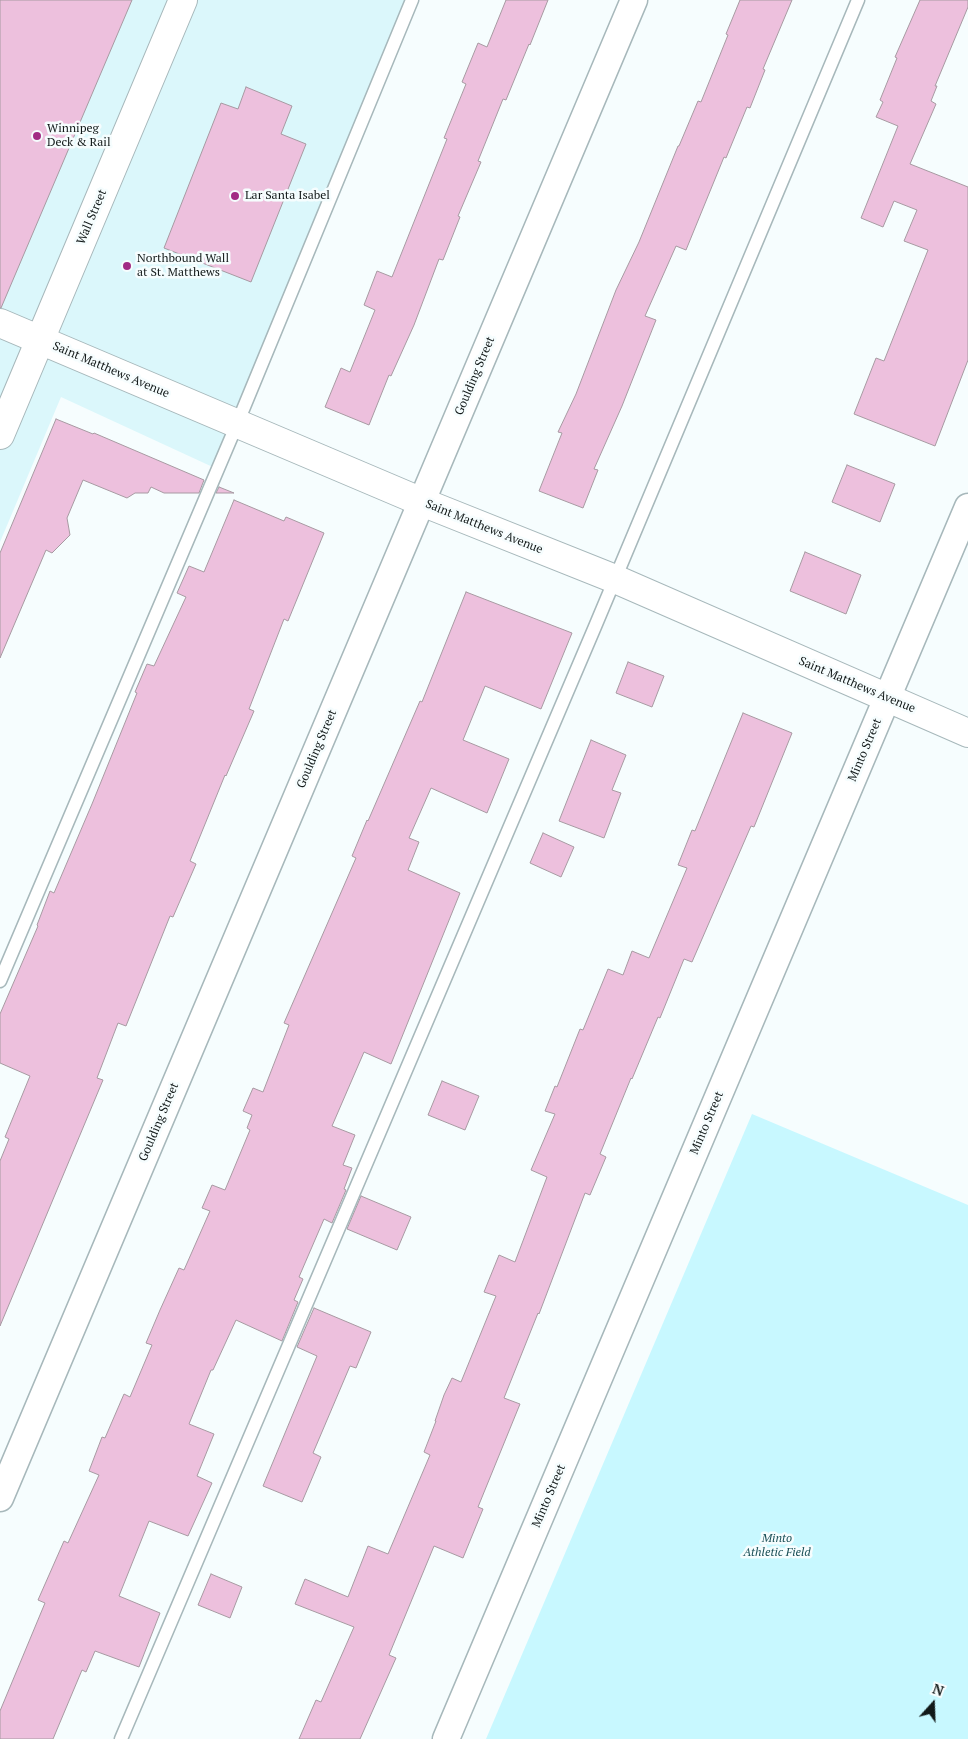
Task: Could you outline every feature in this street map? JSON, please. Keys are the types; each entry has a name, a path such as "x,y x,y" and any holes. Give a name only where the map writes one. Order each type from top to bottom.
{"street":[{"name":"Wall Street","path":"0,435 183,0"},
{"name":"Goulding Street","path":"0,1498 634,0"},
{"name":"Saint Matthews Avenue","path":"0,323 422,502 615,580 968,733"},
{"name":"Minto Street","path":"446,1739 968,507"}],"lane":[{"path":"0,981 237,424 412,0"},
{"path":"121,1739 615,580 858,0"}],"shaded area":[{"path":"0,0 407,0 217,469 61,397 0,542"}],"green space":[{"name":"Minto Athletic Field","path":"752,1114 968,1205 968,1739 486,1739"}],"building":[{"name":"Winnipeg Deck & Rail","path":"0,0 132,0 1,308 0,308"},
{"path":"506,0 548,0 506,100 503,99 478,161 481,162 458,216 460,217 443,260 439,259 414,325 391,376 389,375 369,425 325,407 341,368 350,372 375,310 364,305 377,271 392,277 447,139 444,138 466,84 462,82 478,43 487,47"},
{"path":"740,0 792,0 763,69 765,70 750,108 747,107 726,158 724,157 686,250 676,246 645,316 656,320 622,406 594,469 598,470 583,508 539,491 562,433 558,432 576,394 616,290 639,242 698,101 701,102"},
{"path":"920,0 968,0 968,7 935,86 937,86 931,101 936,104 910,164 968,187 968,360 935,446 854,414 876,358 884,361 928,250 904,241 917,210 894,201 883,227 861,218 898,126 876,117 883,102 880,100 897,58 895,57"},
{"name":"Lar Santa Isabel","path":"246,87 292,106 281,134 306,144 251,282 164,248 221,103 238,109"},
{"path":"56,419 94,433 204,480 199,493 164,493 151,487 148,493 135,493 127,498 83,480 67,518 70,535 52,553 46,550 0,658 0,553"},
{"path":"847,465 895,484 880,522 832,502"},
{"path":"219,487 234,493 216,493"},
{"path":"234,500 284,521 286,517 324,533 288,621 284,619 249,709 254,711 225,775 190,861 196,864 173,917 170,916 126,1026 118,1023 97,1078 103,1080 0,1326 0,1161 9,1139 5,1137 30,1076 0,1063 0,1014 38,926 50,891 54,893 92,804 147,664 154,666 186,597 177,593 189,566 204,572"},
{"path":"805,552 861,575 846,614 790,591"},
{"path":"466,592 572,633 541,709 485,686 463,740 509,759 487,813 431,788 409,838 419,842 408,870 460,893 391,1064 364,1052 332,1126 355,1135 343,1165 352,1168 344,1189 346,1190 332,1223 324,1219 299,1277 303,1279 294,1300 298,1302 282,1341 236,1320 213,1370 211,1370 189,1424 214,1434 197,1476 212,1483 188,1536 149,1521 119,1596 160,1613 139,1667 95,1651 86,1672 82,1670 53,1739 0,1739 0,1711 45,1603 38,1600 64,1541 68,1543 99,1475 89,1471 102,1437 105,1438 124,1394 130,1397 152,1345 146,1343 160,1310 179,1268 184,1270 210,1211 202,1208 212,1185 225,1190 250,1130 247,1128 252,1115 243,1111 253,1088 263,1092 289,1025 284,1023 356,858 352,856 367,820 420,701 422,702"},
{"path":"628,662 664,676 652,707 616,693"},
{"path":"743,713 792,733 754,827 751,826 692,962 684,959 660,1018 658,1017 631,1078 600,1154 606,1157 590,1195 585,1193 539,1314 504,1398 520,1404 478,1507 483,1509 463,1558 434,1546 389,1655 396,1658 360,1739 299,1739 316,1700 321,1702 354,1627 295,1604 305,1579 348,1597 368,1546 388,1554 430,1455 424,1452 444,1395 452,1378 461,1382 496,1296 484,1292 499,1255 515,1262 547,1177 531,1170 555,1114 545,1111 555,1086 557,1087 580,1029 583,1030 608,969 623,975 632,951 649,958 687,868 678,865 692,830 695,831"},
{"path":"591,740 626,755 612,790 621,793 604,838 559,821"},
{"path":"543,833 574,847 561,877 530,863"},
{"path":"442,1081 479,1096 465,1130 428,1115"},
{"path":"361,1196 411,1217 397,1250 347,1229"},
{"path":"314,1308 371,1332 356,1368 350,1366 313,1453 321,1457 302,1502 263,1486 317,1356 297,1347"},
{"path":"211,1574 242,1587 230,1618 198,1605"}],"place":[{"name":"Winnipeg Deck & Rail","path":"37,136"},
{"name":"Lar Santa Isabel","path":"235,196"},
{"name":"Northbound Wall at St. Matthews","path":"127,266"}]}
